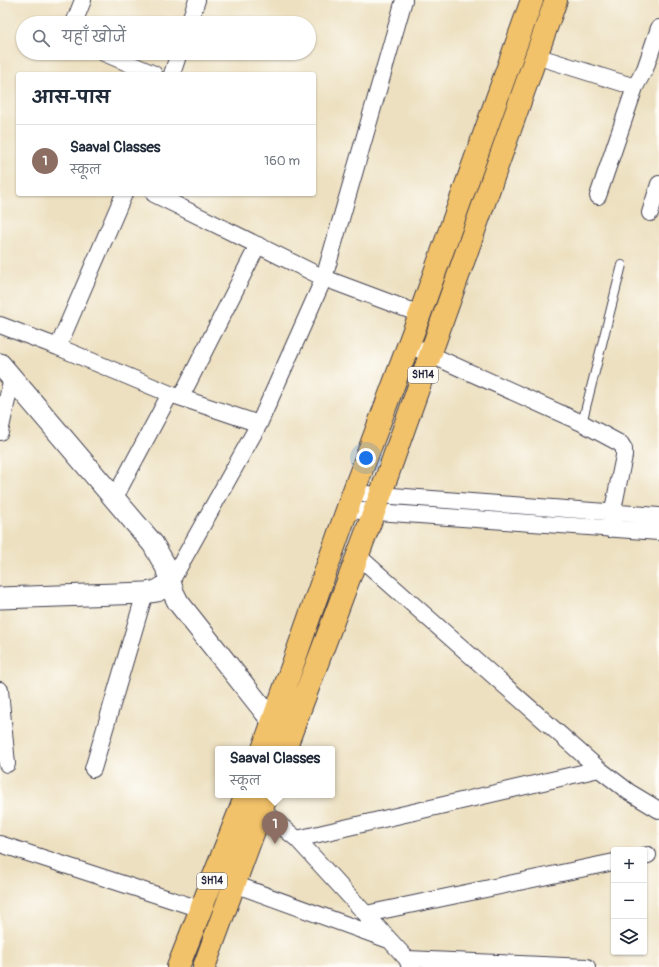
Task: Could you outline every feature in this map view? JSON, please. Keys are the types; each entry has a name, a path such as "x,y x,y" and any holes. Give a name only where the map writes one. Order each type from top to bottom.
{"main road":[{"name":"SH14","path":"264,746 532,0"},
{"name":"SH14","path":"286,746 377,504 556,0"},
{"name":"SH14","path":"204,967 234,884 255,799"},
{"name":"SH14","path":"178,967 200,909 255,799"}],"street":[{"path":"77,16 83,0"},
{"path":"191,16 197,0"},
{"path":"0,598 145,593 157,591 170,583 259,424 324,278 404,0"},
{"path":"598,196 635,87 645,69 659,28"},
{"path":"536,56 635,87"},
{"path":"121,60 149,72"},
{"path":"173,72 177,60"},
{"path":"650,213 659,184"},
{"path":"58,347 123,196"},
{"path":"158,196 324,278 420,314"},
{"path":"114,499 176,396 258,245"},
{"path":"0,324 176,396 259,424"},
{"path":"409,345 617,440 624,449 624,456 609,529"},
{"path":"0,432 6,370"},
{"path":"6,370 153,544 166,567 173,592 178,602 273,722"},
{"path":"351,502 609,529 659,532"},
{"path":"377,504 612,512 659,516"},
{"path":"357,555 599,769 629,792 659,810"},
{"path":"93,769 145,593"},
{"path":"0,690 7,764"},
{"path":"297,839 599,769"},
{"path":"255,799 297,839 409,963 587,967"},
{"path":"0,844 200,909"},
{"path":"366,914 611,863"},
{"path":"234,884 389,940"}],"lane":[{"path":"582,423 622,265"}],"place":[{"name":"Saaval Classes","path":"275,844"}]}
